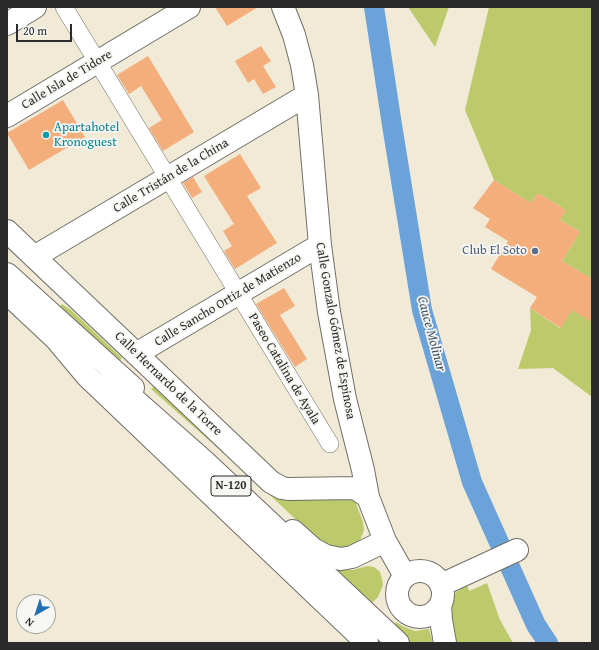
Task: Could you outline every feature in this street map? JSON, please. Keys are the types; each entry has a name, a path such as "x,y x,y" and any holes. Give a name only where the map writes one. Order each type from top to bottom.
{"main road":[{"path":"7,24 35,7"},
{"name":"Calle Isla de Tidore","path":"7,116 188,7"},
{"name":"Calle Gonzalo Gómez de Espinosa","path":"283,7 294,35 302,65 307,95 320,245 339,369 368,497 401,584"},
{"name":"Calle Tristán de la China","path":"34,257 307,95"},
{"name":"Calle Hernardo de la Torre","path":"7,231 276,486 288,490 355,488 368,497"},
{"name":"Calle Sancho Ortiz de Matienzo","path":"136,354 320,245"},
{"path":"7,274 313,549 326,556 340,559 352,557 385,540"},
{"name":"N-120","path":"7,293 56,339 87,376 367,643"},
{"name":"N-120","path":"56,339 96,365 205,462 382,634 398,643"},
{"path":"348,488 363,470"},
{"path":"401,584 400,604 404,610 416,616 424,616 430,614 441,595 494,561 517,550"},
{"path":"382,634 401,584 411,572 426,571 438,579 441,595 441,620 445,643"}],"street":[{"name":"Paseo Catalina de Ayala","path":"64,7 330,444"}],"green space":[{"path":"408,7 449,7 435,47"},
{"name":"Club El Soto","path":"489,7 592,7 592,279 562,261 580,232 560,220 566,210 538,193 531,203 494,180 465,110"},
{"path":"62,304 71,310 122,358 119,361 59,307"},
{"path":"530,308 560,328 572,310 592,319 592,397 553,368 518,369 531,330"},
{"path":"157,383 267,488 349,495 355,501 363,522 364,530 360,540 354,547 344,552 321,543 256,482 151,389"},
{"path":"367,566 374,567 380,572 383,585 378,597 370,605 332,570 353,570"},
{"path":"487,583 500,620 513,643 455,643 450,607 455,593 467,585 469,591"},
{"path":"396,622 415,631 429,629 433,643 411,643 393,627"}],"building":[{"path":"215,7 258,7 227,26"},
{"path":"261,46 271,61 263,66 276,87 263,94 254,79 248,83 235,61"},
{"path":"148,56 194,132 163,151 149,128 162,120 141,86 129,94 117,75"},
{"name":"Apartahotel Kronoguest","path":"63,100 85,137 29,170 7,133"},
{"path":"240,154 261,188 247,196 277,243 235,269 224,251 232,246 223,231 234,224 204,176"},
{"path":"193,177 202,192 192,198 183,183"},
{"name":"Club El Soto","path":"494,180 531,203 538,193 566,210 560,220 580,232 562,261 592,279 592,322 572,310 561,328 530,308 537,297 491,269 508,241 485,227 490,219 473,208"},
{"path":"284,288 295,306 280,315 307,359 295,367 256,304"}],"waterway":[{"name":"Cauce Molinar","path":"374,7 422,310 472,482 536,625 548,643"}],"place":[{"name":"Apartahotel Kronoguest","path":"46,135"},
{"name":"Club El Soto","path":"535,251"}]}
